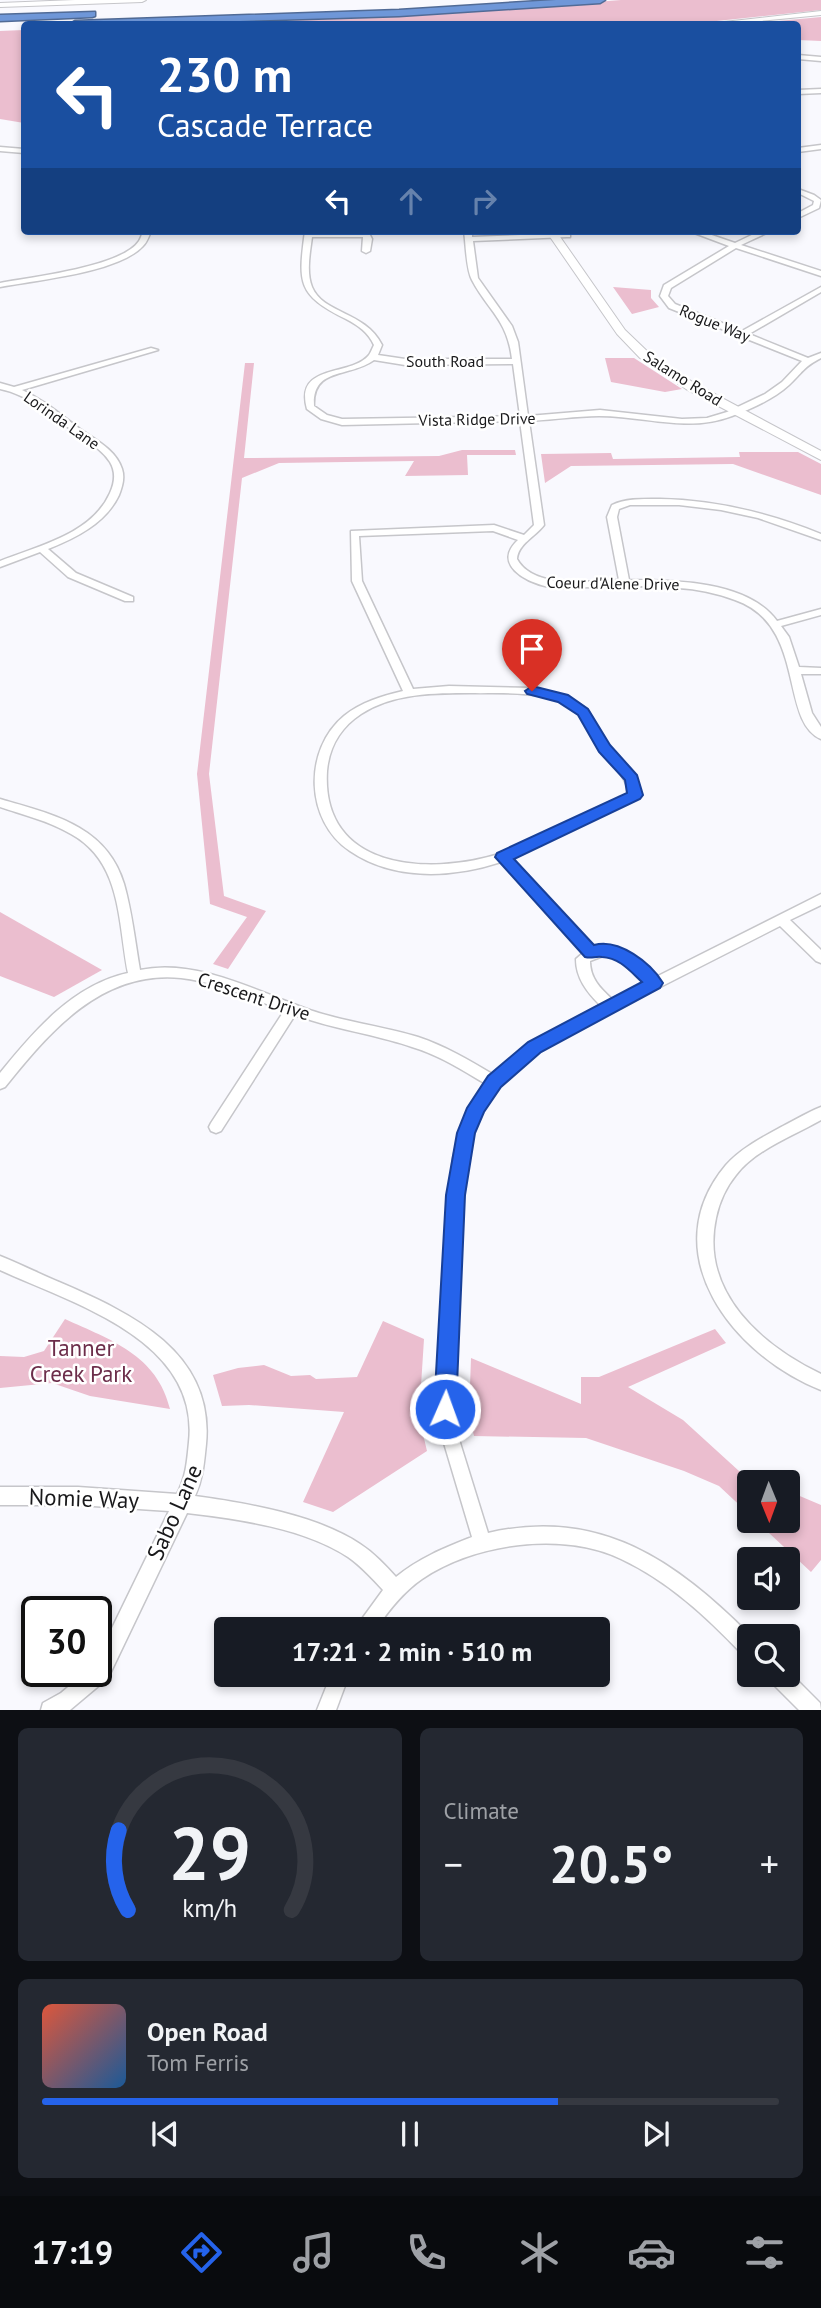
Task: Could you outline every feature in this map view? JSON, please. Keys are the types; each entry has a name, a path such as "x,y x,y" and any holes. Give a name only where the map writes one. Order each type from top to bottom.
{"highway":[{"path":"0,18 466,0"},
{"path":"164,21 400,13 600,0"},
{"path":"0,27 21,26"}],"main road":[{"path":"0,5 142,0"},
{"path":"740,21 821,13"},
{"name":"Salamo Road","path":"561,235 632,328 647,343 684,371 821,456"},
{"name":"Salamo Road","path":"742,408 821,445"}],"street":[{"path":"817,57 821,52"},
{"path":"801,92 821,91"},
{"path":"813,92 821,100"},
{"path":"801,150 821,147"},
{"path":"0,149 21,151"},
{"path":"801,192 814,197 818,203 801,214"},
{"path":"0,285 121,259 140,247 147,235"},
{"path":"309,235 306,280 309,289 317,299 374,336 378,349 373,357"},
{"path":"366,235 366,251"},
{"name":"Coeur d'Alene Drive","path":"469,235 474,278 508,326 517,361 539,525 518,545 512,556 516,566 530,578 551,584 673,583 711,589 743,600 778,624"},
{"path":"705,235 821,274"},
{"name":"Rogue Way","path":"757,235 735,245 673,283 664,292 666,300 672,306 808,361"},
{"path":"743,334 821,289"},
{"path":"16,389 154,350"},
{"path":"742,408 780,388 808,361 821,355"},
{"name":"South Road","path":"373,357 405,362 517,361"},
{"name":"Vista Ridge Drive","path":"373,357 317,380 309,393 310,407 320,416 342,422 525,418 600,413 696,422 718,419 742,408"},
{"name":"Lorinda Lane","path":"0,386 16,389 100,446 119,469 116,492 105,511 63,540 0,564"},
{"path":"625,583 612,516 615,507 627,502 720,505 759,514 821,537"},
{"path":"409,692 357,581 355,533 494,528 526,539"},
{"path":"41,548 72,576 129,599"},
{"path":"821,612 778,624 790,652 802,704 821,736"},
{"path":"794,670 821,671"},
{"path":"532,691 562,698 583,712 604,748 632,779 635,795 503,857 485,864 450,870 396,866 354,847 330,822 322,805 322,755 327,741 359,710 409,692 532,691"},
{"path":"0,803 71,829 93,843 107,859 116,883 135,976"},
{"path":"503,857 591,953"},
{"path":"482,1542 449,1433 445,1409 456,1195 466,1133 477,1108 495,1082 535,1047 654,983 821,899"},
{"path":"781,919 821,958"},
{"path":"610,1006 589,984 582,969 583,958 591,953 600,950 626,957 654,983"},
{"name":"Crescent Drive","path":"0,1083 6,1065 69,1006 92,992 135,976 162,972 208,979 292,1009 430,1047 495,1082"},
{"path":"216,1127 292,1009"},
{"path":"821,1114 774,1139 733,1168 712,1203 704,1245 711,1275 724,1308 739,1327 758,1345 799,1374 821,1382"},
{"name":"Sabo Lane","path":"0,1263 146,1333 159,1343 184,1371 200,1419 200,1452 194,1479 100,1671 68,1700 50,1710"},
{"name":"Nomie Way","path":"0,1496 82,1494 272,1517 345,1545 372,1565 396,1590"},
{"path":"375,1617 396,1590 428,1566 482,1542 528,1535 575,1537 621,1549 663,1572 696,1596 737,1635"},
{"path":"326,1710 335,1687"},
{"path":"788,1687 806,1707"}],"green space":[{"path":"621,0 821,0 821,10 716,21 270,21 425,15"},
{"path":"821,17 821,41 801,40 801,21 779,21"},
{"path":"21,30 21,122 0,119 0,31"},
{"path":"613,287 651,290 651,298 659,307 632,314"},
{"path":"605,358 634,358 682,389 665,392 611,382"},
{"path":"245,363 254,363 244,458 439,456 462,450 515,450 516,455 467,455 468,475 405,476 414,461 279,463 242,478 209,774 224,896 266,911 228,969 213,964 247,917 210,904 197,774"},
{"path":"739,452 798,452 821,464 821,495 733,464 571,466 545,483 541,454 611,453 613,459 740,457"},
{"path":"0,912 102,970 54,997 0,976"},
{"name":"Tanner Creek Park","path":"65,1319 115,1342 143,1362 164,1390 170,1409 90,1396 52,1383 0,1388 0,1356 24,1357 44,1351"},
{"path":"383,1321 424,1339 419,1417 427,1451 333,1512 303,1502 344,1412 249,1405 222,1406 213,1375 264,1365 291,1376 310,1375 316,1379 357,1377"},
{"path":"715,1329 726,1343 628,1387 683,1420 738,1470 737,1503 719,1486 684,1471 586,1438 474,1436 469,1415 471,1358 581,1404 581,1377 599,1377"},
{"path":"800,1496 821,1505 821,1560 811,1572 800,1562 800,1547 784,1547 769,1533 800,1533"}],"route":[{"path":"445,1409 456,1195 466,1133 477,1108 495,1082 535,1047 654,983 626,957 600,950 591,953 503,857 635,795 632,779 604,748 583,712 562,698 532,691"}]}
